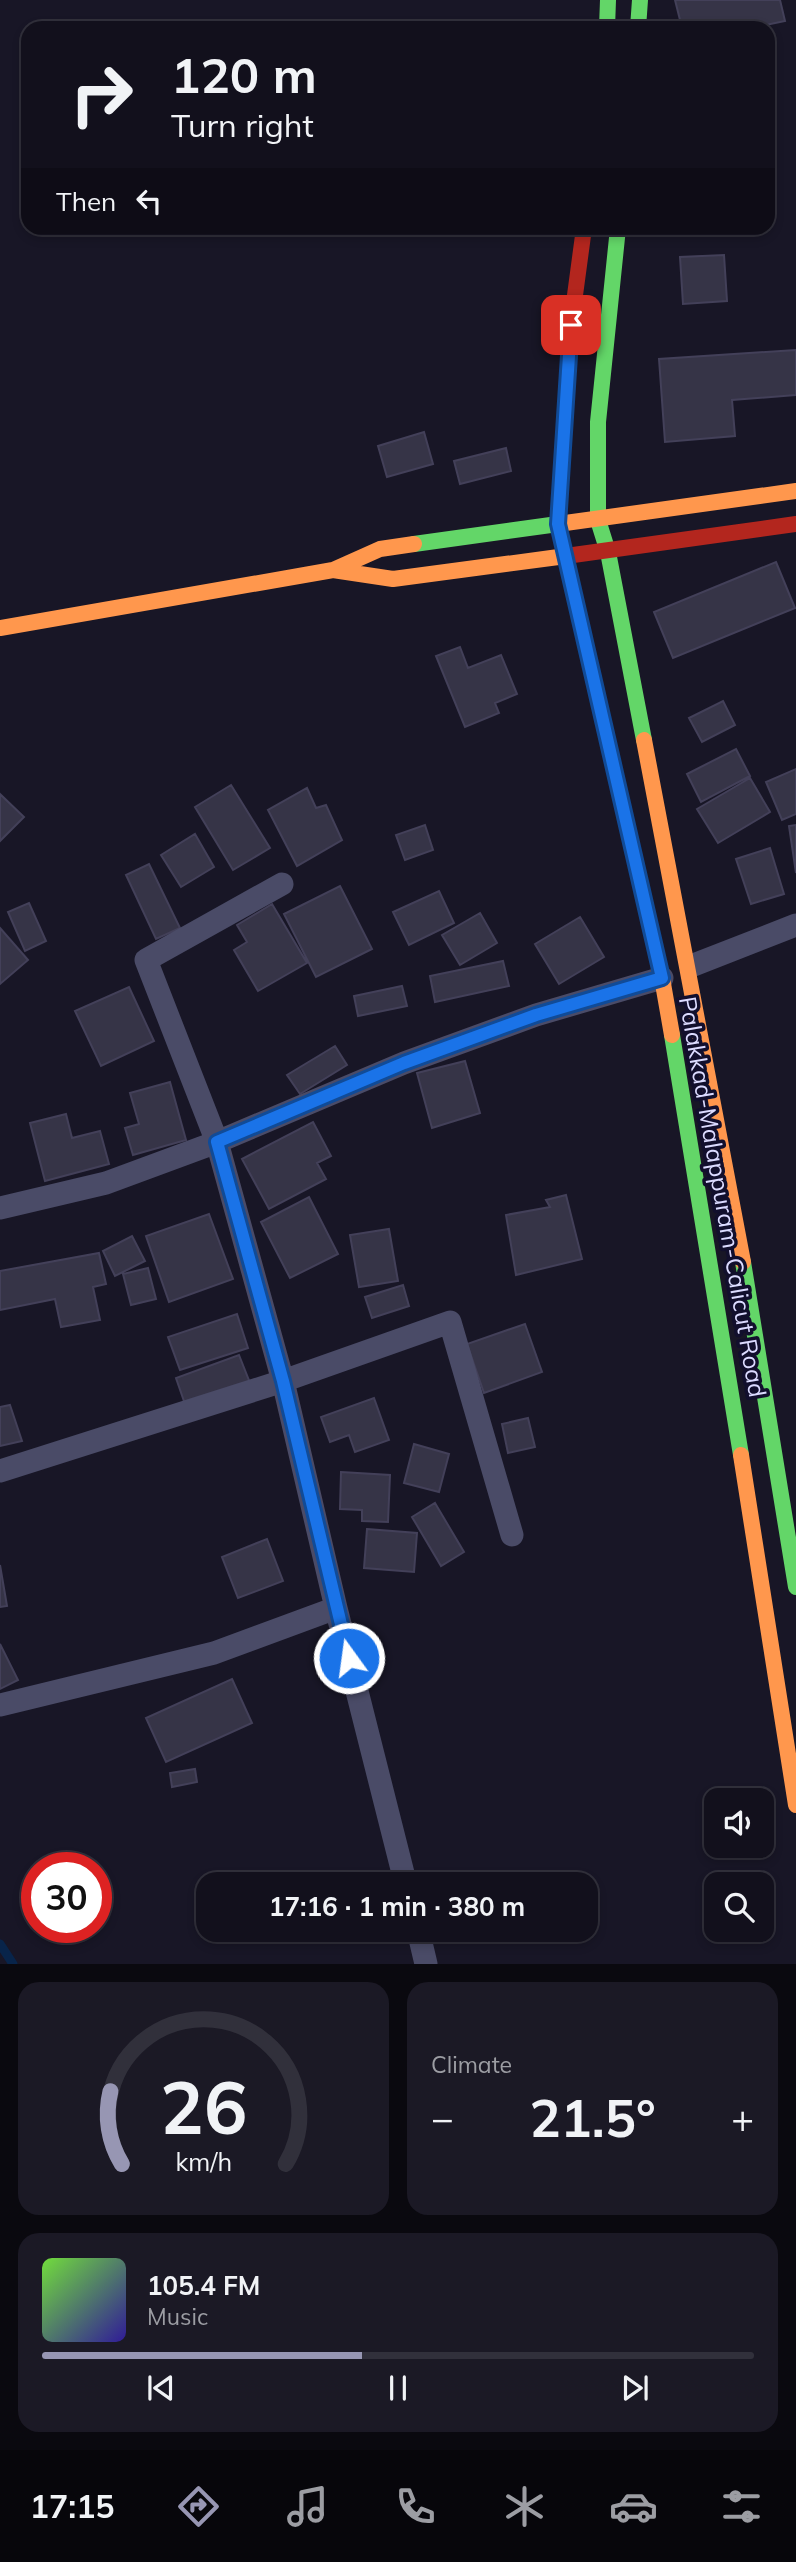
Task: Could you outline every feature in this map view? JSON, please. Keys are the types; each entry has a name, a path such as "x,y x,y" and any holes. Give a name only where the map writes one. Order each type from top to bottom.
{"main road":[{"path":"607,21 608,0"},
{"path":"638,21 640,0"},
{"name":"Palakkad-Malappuram-Calicut Road","path":"583,235 571,325 558,524 662,978 713,1274 796,1805"},
{"name":"Palakkad-Malappuram-Calicut Road","path":"617,235 598,422 598,520 608,552 691,966 796,1587"},
{"path":"0,628 333,570 380,549 796,491"},
{"path":"333,570 393,579 793,525"}],"street":[{"path":"793,525 796,548"},
{"path":"282,884 146,960 217,1142 283,1381 336,1608 403,1872"},
{"path":"691,966 796,925"},
{"path":"0,1208 106,1183 217,1142 404,1063 536,1015 662,978"},
{"path":"0,1471 283,1381 450,1322 512,1535"},
{"path":"0,1705 214,1653 336,1608"},
{"path":"421,1942 426,1964"}],"building":[{"path":"675,0 780,0 785,21 775,23 680,21"},
{"path":"724,255 727,301 683,304 680,257"},
{"path":"796,350 796,395 732,400 735,436 665,442 659,359"},
{"path":"424,432 433,464 387,477 378,446"},
{"path":"506,448 511,471 460,484 454,461"},
{"path":"776,562 795,608 673,658 654,612"},
{"path":"460,647 468,668 501,655 517,694 495,703 499,713 465,727 436,656"},
{"path":"723,701 735,725 702,742 689,718"},
{"path":"736,749 750,776 701,802 687,774"},
{"path":"796,769 796,814 782,820 766,782"},
{"path":"750,778 770,812 718,843 697,809"},
{"path":"231,785 270,848 233,870 195,807"},
{"path":"307,788 316,808 326,805 342,840 297,866 268,810"},
{"path":"0,794 24,817 0,841"},
{"path":"425,825 433,850 405,860 396,835"},
{"path":"796,825 796,873 789,826"},
{"path":"195,834 214,867 181,887 161,855"},
{"path":"770,848 784,894 751,904 736,859"},
{"path":"149,864 180,928 156,939 126,875"},
{"path":"340,886 372,949 316,977 284,914"},
{"path":"439,891 454,923 409,945 393,912"},
{"path":"29,903 46,941 25,951 8,912"},
{"path":"272,904 307,963 258,991 234,950 247,942 237,925"},
{"path":"480,913 497,943 460,965 442,935"},
{"path":"580,917 604,957 559,984 535,944"},
{"path":"0,928 28,960 0,984"},
{"path":"503,961 509,986 435,1002 430,976"},
{"path":"402,986 407,1006 358,1016 354,996"},
{"path":"129,987 154,1041 101,1066 75,1011"},
{"path":"335,1046 347,1065 300,1094 287,1075"},
{"path":"465,1061 480,1113 432,1128 417,1073"},
{"path":"170,1082 186,1140 133,1155 125,1128 139,1124 130,1093"},
{"path":"66,1114 72,1138 100,1131 109,1164 45,1181 30,1123"},
{"path":"313,1122 331,1156 317,1163 326,1179 269,1209 242,1159"},
{"path":"566,1195 582,1259 516,1275 506,1215 550,1207 546,1200"},
{"path":"309,1197 338,1254 290,1278 261,1222"},
{"path":"209,1214 233,1279 169,1302 146,1236"},
{"path":"389,1229 398,1281 359,1287 350,1235"},
{"path":"132,1236 145,1261 115,1276 103,1251"},
{"path":"99,1253 106,1284 93,1287 100,1320 61,1327 55,1299 0,1310 0,1271"},
{"path":"148,1268 156,1299 131,1305 123,1274"},
{"path":"403,1285 409,1306 372,1318 365,1297"},
{"path":"237,1314 248,1348 180,1370 168,1337"},
{"path":"525,1324 542,1372 484,1393 467,1344"},
{"path":"239,1355 250,1383 186,1407 176,1378"},
{"path":"374,1398 389,1440 355,1452 349,1435 330,1442 321,1417"},
{"path":"10,1405 22,1441 0,1446 0,1407"},
{"path":"528,1418 535,1447 508,1453 502,1424"},
{"path":"414,1444 449,1454 439,1492 404,1483"},
{"path":"341,1472 390,1475 388,1522 362,1521 362,1510 340,1509"},
{"path":"435,1503 464,1552 441,1566 412,1517"},
{"path":"367,1529 417,1533 414,1572 364,1568"},
{"path":"267,1539 283,1581 238,1598 222,1557"},
{"path":"0,1565 7,1606 0,1607"},
{"path":"0,1644 18,1680 0,1689"},
{"path":"232,1679 252,1723 166,1762 146,1718"},
{"path":"195,1769 197,1782 172,1787 170,1773"}],"waterway":[{"path":"0,1944 13,1964"}],"traffic: fast":[{"path":"607,21 608,0"},
{"path":"638,21 640,0"},
{"path":"617,235 598,422 598,520 608,552 644,740"},
{"path":"414,544 558,524"},
{"path":"672,1035 741,1455"},
{"path":"743,1262 796,1587"}],"traffic: slow":[{"path":"558,524 796,491"},
{"path":"0,628 333,570 380,549 414,544"},
{"path":"333,570 393,579 566,556"},
{"path":"580,620 662,978 672,1035"},
{"path":"644,740 743,1262"},
{"path":"741,1455 796,1805"}],"traffic: jam":[{"path":"580,620 558,524 571,325 583,235"},
{"path":"566,556 796,524"}],"route":[{"path":"349,1658 283,1381 217,1142 404,1063 536,1015 662,978 558,524 571,325"}]}
